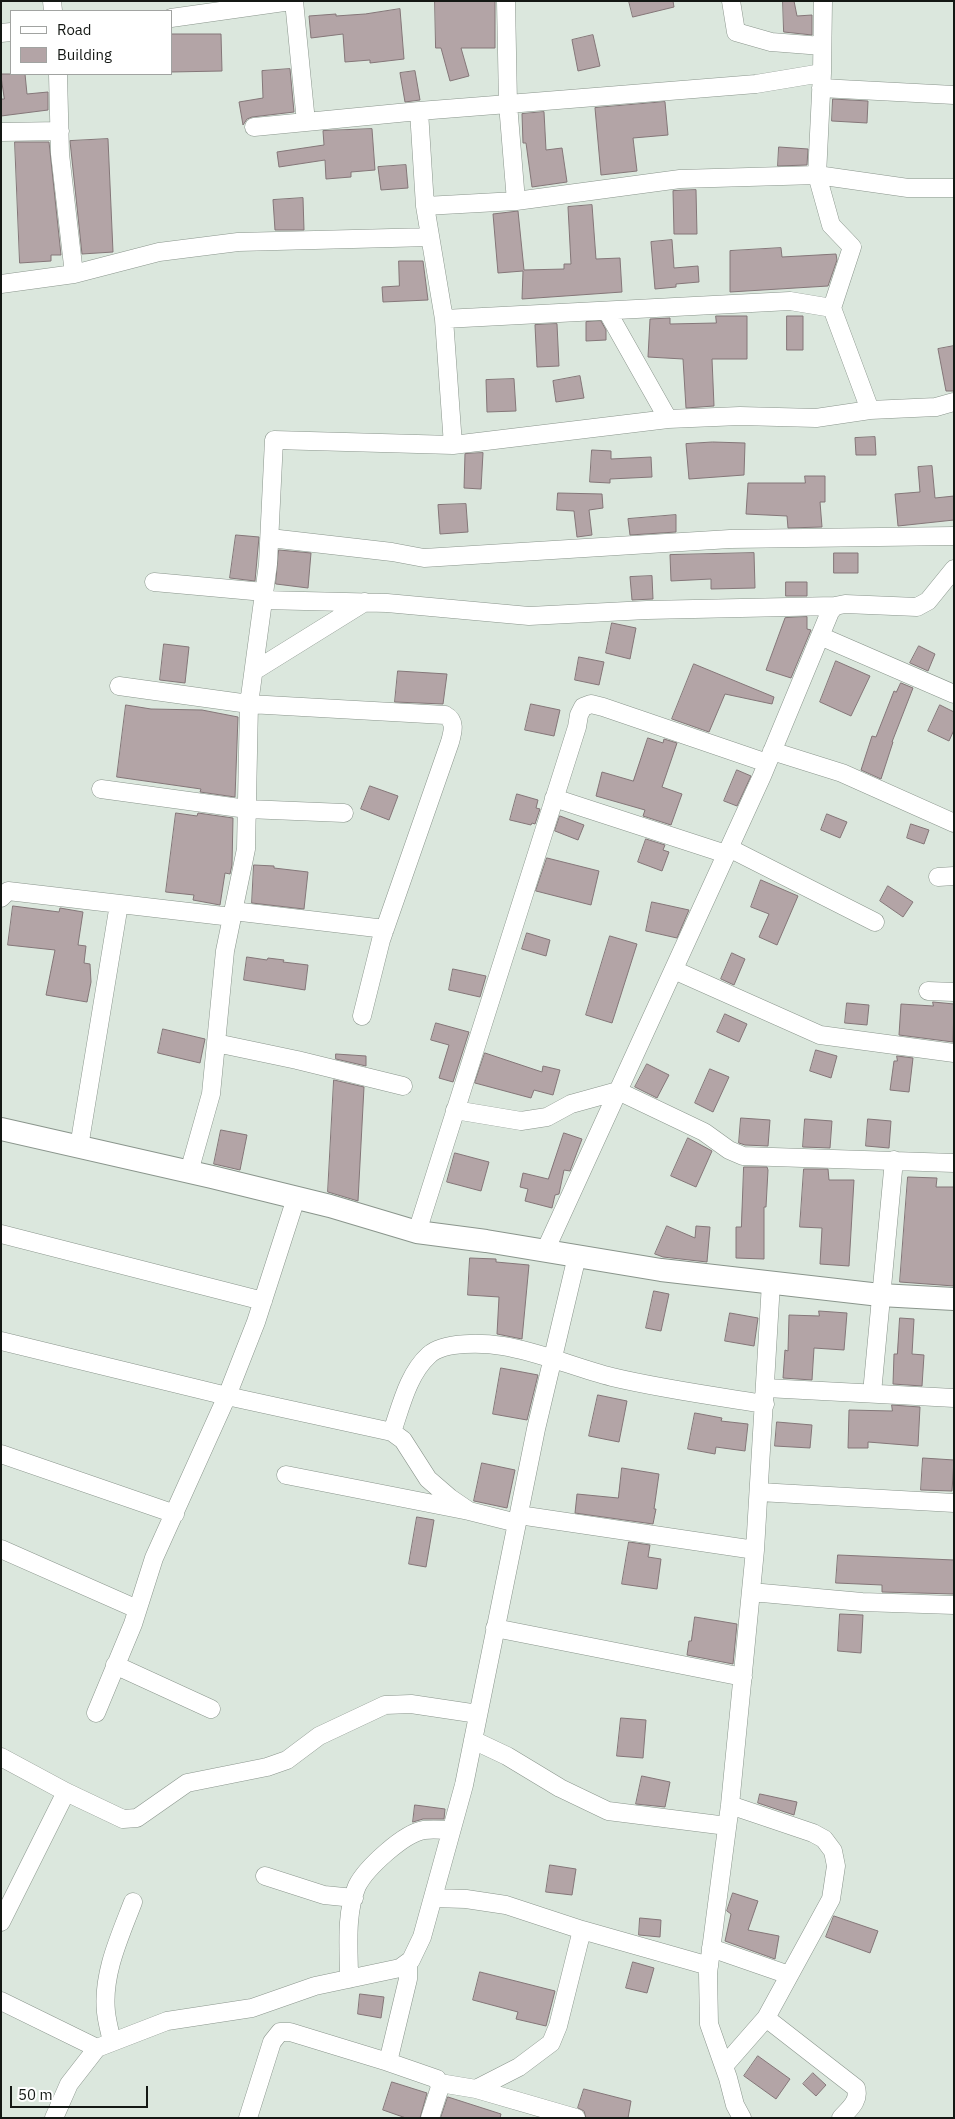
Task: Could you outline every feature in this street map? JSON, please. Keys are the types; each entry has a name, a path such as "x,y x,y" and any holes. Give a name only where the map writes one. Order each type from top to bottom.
{"street":[{"path":"172,18 253,4 293,1 306,122"},
{"path":"506,1 508,104 516,201"},
{"path":"731,1 736,32 772,42 822,46"},
{"path":"823,1 822,81 817,175 831,225 852,247 832,308 870,410"},
{"path":"58,75 60,154 74,274"},
{"path":"254,127 419,111 756,84 822,81 954,95"},
{"path":"419,111 425,206 444,319 453,445"},
{"path":"1,132 60,131"},
{"path":"425,206 516,201 680,179 817,175 908,188 954,188"},
{"path":"1,284 74,274 159,252 238,242 430,237"},
{"path":"444,319 790,301 832,308"},
{"path":"607,311 668,419"},
{"path":"189,1172 211,1094 225,950 246,849 249,704 270,538 274,440 453,445 668,419 740,416 816,418 870,410 936,407 954,402"},
{"path":"270,538 392,552 424,558 730,539 954,536"},
{"path":"154,582 264,596 365,602 529,616 647,610 835,606 845,604 917,607 947,587 954,569"},
{"path":"254,671 365,602"},
{"path":"544,1251 728,851 770,757 830,612 835,606"},
{"path":"820,636 954,694"},
{"path":"119,686 249,704 445,715 450,718 454,726 450,742 385,929 362,1016"},
{"path":"418,1232 583,707 591,704 688,735 770,757 842,773 954,822"},
{"path":"101,789 247,810 344,813"},
{"path":"554,798 728,851 875,922"},
{"path":"1,898 8,891 119,904 385,929"},
{"path":"79,1147 119,904"},
{"path":"674,970 820,1035 954,1053"},
{"path":"928,991 954,992"},
{"path":"216,1044 297,1060 403,1086"},
{"path":"455,1110 521,1121 547,1117 571,1104 618,1091 704,1132 729,1150 743,1156 954,1163"},
{"path":"1,1129 296,1198 418,1232 661,1270 880,1295 954,1299"},
{"path":"872,1393 894,1160"},
{"path":"96,1713 137,1609 154,1558 227,1396 263,1302 296,1198"},
{"path":"1,1234 263,1302"},
{"path":"54,2118 69,2084 104,2045 166,2021 252,2008 315,1986 400,1968 408,1962 422,1937 473,1740 552,1359 577,1256"},
{"path":"742,2118 735,2105 724,2066 708,2024 709,1966 730,1805 756,1550 771,1283"},
{"path":"1,1341 227,1396 392,1432 403,1440 428,1479 469,1511"},
{"path":"392,1432 410,1380 430,1354 448,1346 478,1344 503,1346 611,1377 668,1389 765,1396 872,1393 954,1398"},
{"path":"1,1454 175,1514"},
{"path":"286,1475 518,1519 756,1550"},
{"path":"759,1492 954,1503"},
{"path":"1,1549 137,1609"},
{"path":"751,1592 862,1602 954,1605"},
{"path":"496,1628 743,1677"},
{"path":"116,1665 211,1709"},
{"path":"1,1757 66,1792 123,1819 137,1818 187,1783 267,1767 287,1760 319,1736 385,1705 411,1704 478,1714"},
{"path":"473,1740 507,1756 560,1788 608,1811 727,1826"},
{"path":"1,1922 66,1792"},
{"path":"724,2066 766,2018 831,1899 836,1866 833,1851 824,1839 813,1833 730,1805"},
{"path":"349,1978 349,1924 357,1886 372,1866 392,1847 422,1830 451,1830"},
{"path":"265,1876 324,1895 354,1898"},
{"path":"433,1898 466,1899 506,1905 582,1930 709,1966"},
{"path":"104,2045 108,1983 120,1937 134,1902"},
{"path":"476,2089 519,2066 551,2043 558,2026 582,1930"},
{"path":"711,1948 789,1975"},
{"path":"388,2062 408,1978 408,1962"},
{"path":"1,2001 104,2045"},
{"path":"766,2018 856,2088 858,2094 856,2100 841,2118"},
{"path":"248,2118 272,2042 280,2032 290,2032 388,2062 437,2079 440,2083 476,2089 576,2118"},
{"path":"430,2118 440,2083"}],"building":[{"path":"435,1 495,1 495,48 461,48 469,76 450,81 441,48 436,48"},
{"path":"629,1 673,1 674,7 633,17"},
{"path":"783,1 794,1 797,16 812,15 812,35 784,32"},
{"path":"400,9 404,59 370,63 370,60 345,62 343,34 311,38 309,16 365,14"},
{"path":"172,34 221,34 222,71 172,72"},
{"path":"593,35 600,66 578,71 572,40"},
{"path":"290,69 294,112 252,117 247,119 243,125 239,102 263,98 262,71"},
{"path":"415,71 420,100 405,102 400,73"},
{"path":"1,74 25,75 27,94 48,92 48,110 1,116 1,99 4,99"},
{"path":"833,99 868,101 867,123 832,121"},
{"path":"665,102 668,135 633,138 637,171 601,175 595,108"},
{"path":"544,112 546,150 562,148 567,182 532,187 526,143 523,143 522,114"},
{"path":"372,129 375,170 351,172 351,177 326,179 325,160 279,167 277,152 324,145 323,131"},
{"path":"108,139 113,252 82,254 70,141"},
{"path":"15,142 49,142 61,255 51,255 51,261 20,263"},
{"path":"779,147 808,149 807,165 778,166"},
{"path":"406,165 408,188 381,190 378,167"},
{"path":"696,190 697,234 674,234 673,191"},
{"path":"303,198 304,230 275,230 273,200"},
{"path":"592,205 596,259 620,258 622,292 522,299 523,271 498,273 493,214 518,211 524,270 564,269 564,264 571,264 568,207"},
{"path":"672,240 674,268 698,266 699,282 676,284 676,287 655,289 651,242"},
{"path":"781,248 782,257 836,254 837,260 828,286 730,292 730,251"},
{"path":"399,261 423,261 428,300 383,302 382,287 399,286"},
{"path":"716,316 747,316 747,359 712,359 714,406 686,408 683,359 648,357 650,319 670,318 670,324 716,323"},
{"path":"787,316 803,316 803,350 787,350"},
{"path":"601,321 606,330 606,340 586,341 586,322"},
{"path":"557,324 559,366 537,367 535,325"},
{"path":"954,346 954,391 946,391 938,349"},
{"path":"580,376 584,398 556,402 553,381"},
{"path":"514,379 516,411 487,412 486,380"},
{"path":"875,437 876,455 856,455 855,438"},
{"path":"713,442 745,443 744,475 689,479 686,444"},
{"path":"592,450 611,451 611,459 651,457 652,477 610,479 610,483 590,482"},
{"path":"483,453 481,489 464,488 465,454"},
{"path":"932,466 935,498 954,496 954,520 898,526 895,494 920,492 918,467"},
{"path":"805,476 825,476 825,502 820,502 822,527 788,528 787,516 746,514 748,483 805,483"},
{"path":"558,493 602,494 603,508 589,510 592,535 577,537 574,511 557,510"},
{"path":"466,504 468,532 440,534 438,505"},
{"path":"676,515 676,532 630,535 628,519"},
{"path":"236,535 259,537 255,581 230,578"},
{"path":"279,550 311,553 308,588 276,584"},
{"path":"754,553 755,588 711,589 711,579 671,581 670,555"},
{"path":"834,553 858,553 858,573 834,573"},
{"path":"652,576 653,599 632,600 630,577"},
{"path":"786,582 807,582 807,596 786,596"},
{"path":"807,617 807,629 811,630 791,678 766,670 785,618"},
{"path":"612,623 636,628 630,659 606,653"},
{"path":"164,644 189,647 185,683 160,680"},
{"path":"919,646 935,654 928,671 910,663"},
{"path":"579,657 604,662 599,685 575,680"},
{"path":"836,661 870,676 851,716 820,702"},
{"path":"694,664 774,697 772,704 725,694 709,732 672,719"},
{"path":"398,671 447,674 443,704 395,702"},
{"path":"901,683 913,688 892,742 881,779 861,770 872,736 876,737 894,691 896,692"},
{"path":"531,704 560,710 554,736 525,730"},
{"path":"126,705 151,709 202,710 238,717 235,797 200,792 201,789 117,777"},
{"path":"940,705 954,712 954,730 949,741 928,731"},
{"path":"648,738 663,743 664,739 677,743 662,787 682,794 671,825 643,816 645,810 596,796 602,772 633,781"},
{"path":"737,770 751,776 737,806 724,801"},
{"path":"370,786 398,796 389,820 361,809"},
{"path":"517,794 538,800 536,808 540,809 535,824 532,823 531,825 510,820"},
{"path":"176,813 197,816 198,813 233,818 232,865 230,874 225,873 220,905 193,900 194,895 166,892"},
{"path":"827,814 847,822 840,838 821,830"},
{"path":"560,816 584,825 578,840 555,831"},
{"path":"911,824 929,830 924,844 907,838"},
{"path":"646,839 665,845 663,850 669,852 662,871 638,862"},
{"path":"547,858 599,871 591,905 536,891"},
{"path":"254,865 274,866 274,868 308,872 304,909 252,903"},
{"path":"761,880 798,896 777,945 759,937 769,914 751,907"},
{"path":"888,886 913,902 903,917 880,901"},
{"path":"652,902 689,910 677,938 646,931"},
{"path":"13,906 59,912 60,908 83,912 78,945 86,946 84,963 90,964 91,982 87,1002 46,995 55,950 8,945"},
{"path":"527,933 550,940 546,956 522,949"},
{"path":"610,936 637,944 612,1023 586,1015"},
{"path":"732,953 745,959 734,985 721,979"},
{"path":"247,957 284,960 283,962 308,965 305,990 244,980"},
{"path":"453,969 486,976 480,997 449,990"},
{"path":"933,1002 954,1004 953,1042 899,1035 901,1004 933,1006"},
{"path":"847,1003 869,1005 867,1025 845,1023"},
{"path":"725,1014 747,1024 739,1042 717,1032"},
{"path":"436,1023 469,1032 453,1082 439,1078 449,1045 431,1040"},
{"path":"163,1029 205,1039 200,1063 158,1053"},
{"path":"816,1050 837,1056 831,1078 810,1071"},
{"path":"485,1053 542,1072 543,1066 560,1070 553,1095 534,1090 531,1098 475,1083"},
{"path":"336,1054 366,1056 366,1066 336,1059"},
{"path":"897,1056 913,1058 909,1092 890,1090 894,1061 897,1061"},
{"path":"647,1064 669,1075 657,1098 635,1087"},
{"path":"710,1069 729,1077 713,1112 695,1103"},
{"path":"334,1080 364,1087 358,1201 328,1192"},
{"path":"741,1118 770,1120 768,1146 739,1143"},
{"path":"805,1119 832,1121 830,1148 803,1147"},
{"path":"868,1119 891,1121 889,1148 866,1146"},
{"path":"221,1130 247,1135 240,1170 214,1164"},
{"path":"564,1133 582,1139 570,1171 564,1170 559,1194 555,1195 552,1208 525,1201 528,1189 520,1187 523,1173 548,1179"},
{"path":"688,1138 712,1151 696,1187 671,1176"},
{"path":"455,1153 489,1162 481,1191 447,1182"},
{"path":"744,1167 767,1167 768,1170 766,1207 764,1207 764,1259 736,1258 736,1227 741,1227"},
{"path":"804,1169 828,1169 829,1180 854,1180 849,1266 820,1264 822,1228 800,1227"},
{"path":"908,1177 937,1178 936,1187 954,1187 954,1286 900,1282"},
{"path":"667,1226 695,1238 696,1226 710,1227 707,1262 663,1257 655,1254"},
{"path":"470,1258 496,1259 496,1262 529,1265 522,1339 497,1334 499,1297 468,1295"},
{"path":"654,1291 669,1294 661,1331 646,1328"},
{"path":"819,1311 847,1313 844,1350 814,1348 812,1380 783,1378 785,1350 788,1351 789,1315 819,1316"},
{"path":"730,1313 758,1318 754,1346 725,1341"},
{"path":"900,1318 914,1319 912,1354 924,1355 922,1386 893,1384 894,1354 897,1354"},
{"path":"501,1368 538,1375 527,1420 493,1414"},
{"path":"598,1395 627,1401 619,1442 589,1436"},
{"path":"892,1405 920,1407 918,1446 868,1442 868,1448 848,1448 849,1410 892,1411"},
{"path":"695,1413 722,1418 721,1421 748,1424 745,1451 716,1447 715,1454 688,1449"},
{"path":"777,1422 812,1425 810,1448 775,1446"},
{"path":"923,1458 954,1460 952,1491 921,1490"},
{"path":"482,1463 515,1470 507,1508 474,1501"},
{"path":"622,1468 659,1474 653,1524 575,1513 577,1494 618,1498"},
{"path":"417,1517 434,1520 426,1567 409,1564"},
{"path":"629,1542 650,1545 648,1557 661,1559 657,1589 622,1584"},
{"path":"838,1555 954,1560 954,1594 882,1592 882,1585 836,1583"},
{"path":"840,1614 863,1615 861,1653 838,1651"},
{"path":"695,1617 737,1624 733,1664 687,1655"},
{"path":"621,1718 646,1720 643,1758 617,1756"},
{"path":"642,1776 670,1782 665,1807 636,1804"},
{"path":"760,1794 797,1802 794,1815 758,1803"},
{"path":"415,1805 445,1809 444,1819 423,1819 413,1822"},
{"path":"550,1865 576,1869 572,1895 546,1892"},
{"path":"733,1893 758,1901 748,1930 779,1936 775,1959 725,1941 731,1914 727,1911"},
{"path":"834,1916 878,1931 870,1953 826,1937"},
{"path":"640,1918 661,1920 660,1937 639,1935"},
{"path":"633,1962 654,1968 647,1993 626,1988"},
{"path":"480,1972 555,1991 546,2026 516,2019 518,2012 473,2000"},
{"path":"360,1994 384,1997 381,2018 358,2014"},
{"path":"758,2056 790,2079 776,2099 744,2076"},
{"path":"813,2073 826,2085 816,2096 803,2084"},
{"path":"392,2082 427,2093 420,2118 406,2118 383,2110"},
{"path":"584,2089 631,2101 628,2118 586,2118 584,2111 578,2108"},
{"path":"448,2097 501,2114 500,2118 441,2118"}]}
